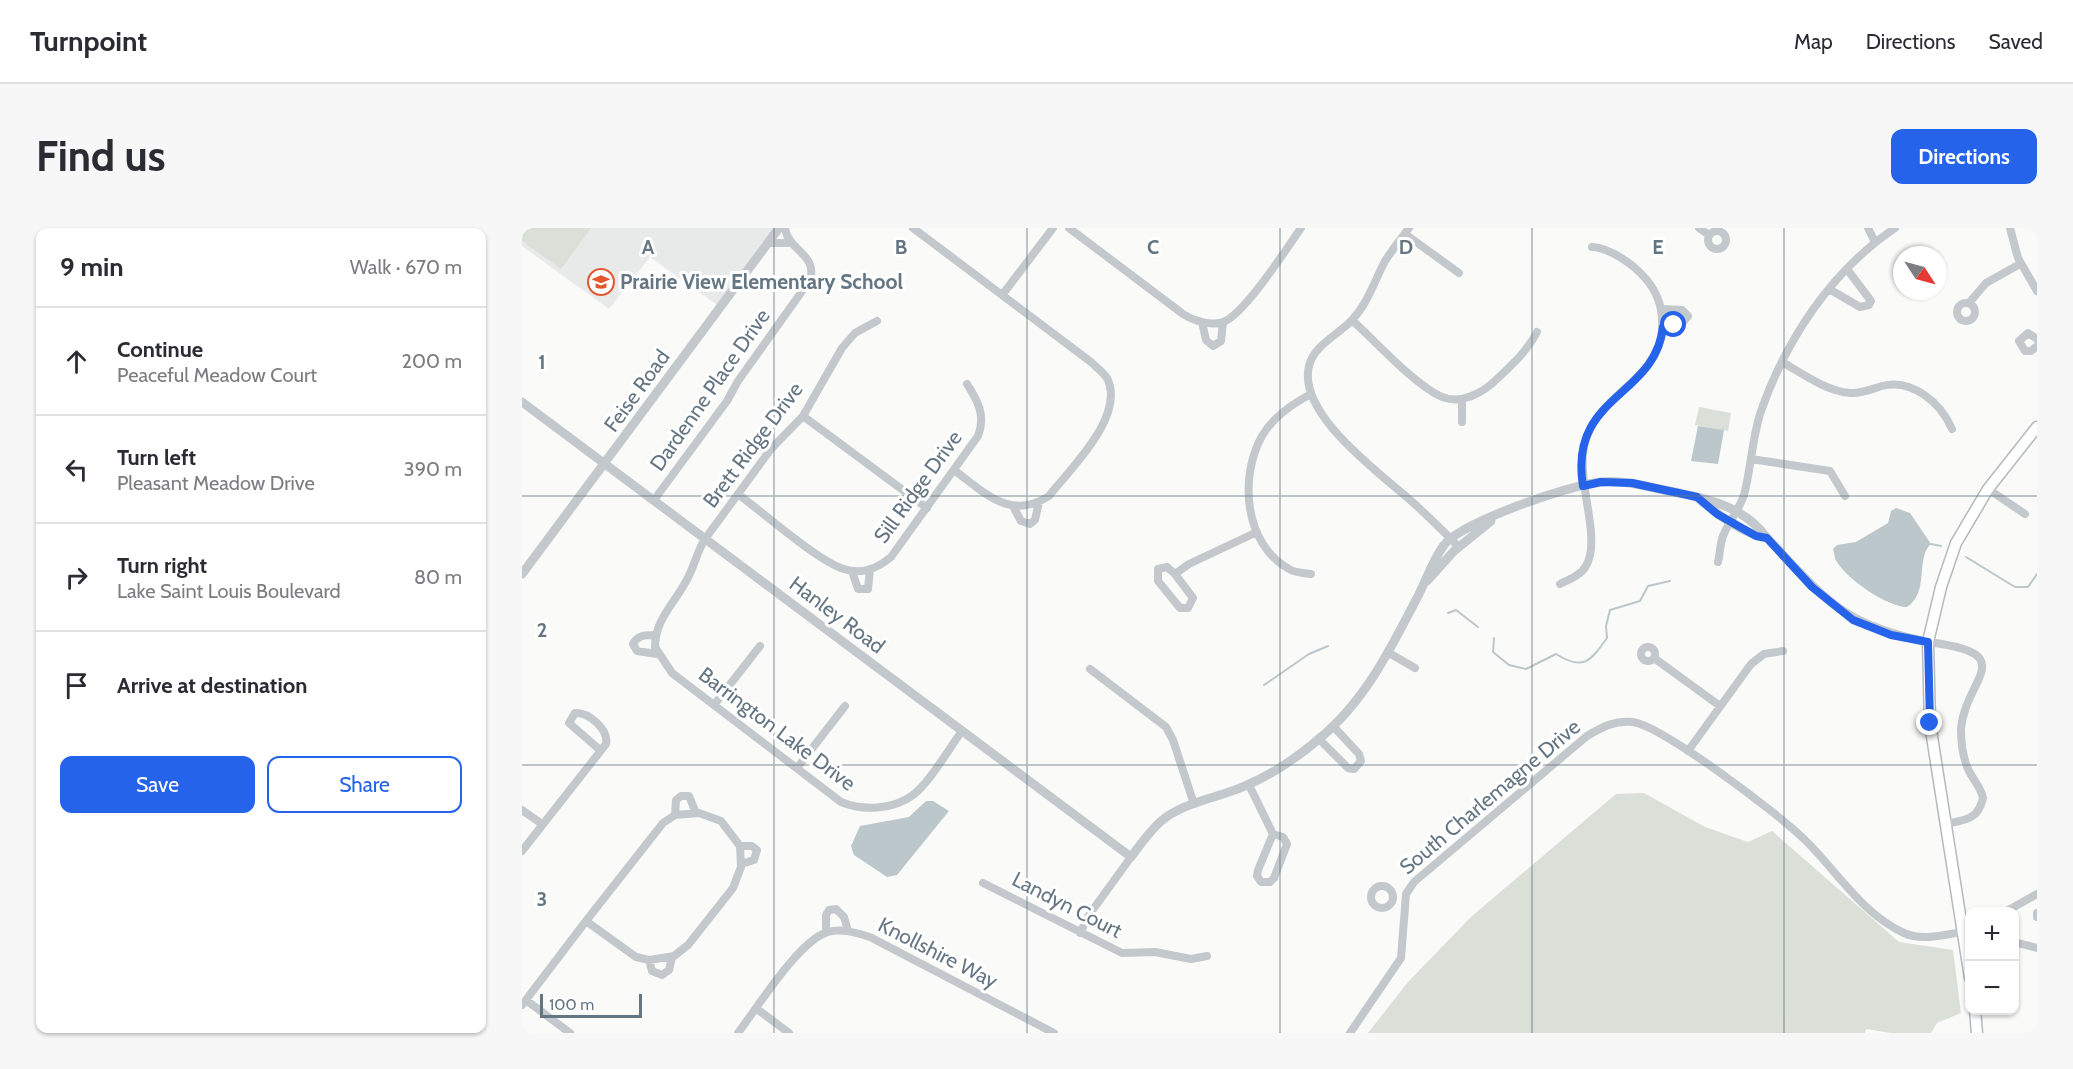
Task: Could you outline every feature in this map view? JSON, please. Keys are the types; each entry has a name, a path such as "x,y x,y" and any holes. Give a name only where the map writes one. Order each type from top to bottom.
{"main road":[{"path":"1965,921 1945,824 1930,723 1928,642 1941,587 1956,543 1988,489 2037,427"},
{"path":"1975,1015 1977,1033"}],"street":[{"name":"Feise Road","path":"522,574 606,464 779,228"},
{"name":"Dardenne Place Drive","path":"654,500 807,285 812,273 810,261 791,243 785,228"},
{"path":"913,228 1003,294 1098,369 1106,376 1112,396 1105,423 1049,496 1039,502 1013,506 997,502 954,470"},
{"path":"1003,294 1053,228"},
{"path":"1069,228 1183,314 1202,322 1223,322 1238,312 1301,228"},
{"path":"1699,228 1709,236"},
{"path":"1868,228 1875,242"},
{"path":"1718,562 1722,538 1737,512 1746,488 1760,415 1782,362 1829,289 1847,268 1875,242 1895,228"},
{"path":"2010,228 2020,264 2037,291"},
{"path":"1459,273 1407,231 1386,260 1369,297 1352,320 1318,349 1308,367 1311,394 1335,431 1459,548"},
{"path":"1715,231 1725,231 1726,243 1718,249 1709,245 1709,236 1715,231"},
{"path":"768,243 791,243"},
{"path":"1560,584 1581,572 1590,554 1581,471 1582,454 1589,431 1602,410 1624,387 1639,378 1652,362 1661,344 1663,327 1662,309 1652,286 1642,274 1616,255 1592,247"},
{"path":"1968,303 1986,283 2020,264"},
{"path":"1829,289 1860,307 1869,305 1871,301 1867,294 1847,268"},
{"path":"1662,309 1682,310 1688,316 1681,324 1663,327"},
{"path":"1352,320 1442,397 1462,399 1484,392 1528,349 1537,332"},
{"name":"Brett Ridge Drive","path":"705,539 771,449 803,416 842,348 855,333 877,321"},
{"path":"1202,322 1206,340 1213,346 1221,341 1223,322"},
{"path":"2037,339 2028,333 2019,341 2025,351 2034,350 2037,346"},
{"path":"1782,362 1827,387 1851,393 1883,386 1906,386 1917,390 1944,412 1952,429"},
{"name":"Sill Ridge Drive","path":"738,494 832,565 852,571 870,569 891,557 972,446 982,423 979,402 967,384"},
{"path":"1311,394 1280,414 1269,426 1251,459 1249,504 1257,532 1282,565 1291,571 1311,574"},
{"path":"1462,399 1462,422"},
{"name":"Hanley Road","path":"522,402 1131,856"},
{"path":"803,416 927,508"},
{"path":"1750,459 1830,471 1845,496"},
{"path":"1080,933 1092,909 1131,856 1161,821 1194,804 1249,785 1290,761 1333,726 1367,686 1389,653 1444,545 1458,532 1545,495 1601,482 1632,483 1721,503 1760,527 1767,538 1812,587 1853,620 1891,635 1965,648 1976,655 1981,666 1981,677 1967,706 1961,728 1963,753 1971,774 1981,789 1981,806 1970,819 1945,824"},
{"path":"1988,489 2025,514"},
{"path":"1697,497 1730,522 1756,536 1767,538"},
{"path":"1013,506 1021,521 1030,524 1035,520 1039,502"},
{"path":"1425,582 1495,517"},
{"path":"1175,574 1189,564 1257,532"},
{"path":"657,654 655,635 662,616 686,582 696,554 705,539"},
{"path":"1162,566 1170,568 1175,574 1193,598 1188,608 1180,608 1156,577 1158,569 1162,566"},
{"name":"Sill Ridge Drive","path":"852,571 858,589 863,591 868,590 870,584 870,569"},
{"name":"Barrington Lake Drive","path":"655,635 644,635 636,639 633,644 637,651 657,654 672,673 841,802 855,808 872,809 900,802 914,795 962,731"},
{"path":"714,705 760,646"},
{"path":"1688,751 1751,664 1764,654 1783,651"},
{"path":"1389,653 1415,668"},
{"path":"1654,658 1720,706"},
{"path":"1090,669 1166,727 1173,740 1194,804"},
{"path":"797,768 844,706"},
{"path":"522,851 606,744 607,736 604,729 582,713 575,713 569,723 600,750"},
{"name":"South Charlemagne Drive","path":"1350,1033 1401,958 1405,902 1414,882 1578,743 1605,725 1633,722 1649,727 1688,751 1797,832 1846,889 1905,934 1933,937 1965,931"},
{"path":"1319,739 1348,768 1359,766 1361,760 1359,754 1333,726"},
{"path":"1249,785 1273,834 1283,837 1287,844 1274,878 1270,882 1261,882 1257,876 1258,870 1273,834"},
{"path":"675,815 676,800 685,795 689,796 696,813"},
{"path":"522,810 542,824"},
{"path":"570,1033 524,1002 586,921 655,831 675,815 696,813 709,815 721,821 740,846 741,864 733,888 688,945 672,957 649,960 628,952 586,921"},
{"path":"740,846 752,846 757,850 754,860 741,864"},
{"name":"Landyn Court","path":"983,883 1122,954 1155,952 1191,959 1207,956"},
{"path":"2014,907 2037,894"},
{"name":"South Charlemagne Drive","path":"1393,899 1405,902"},
{"path":"738,1033 805,944 826,932 826,915 829,910 836,909 844,917 848,931"},
{"name":"Knollshire Way","path":"826,932 848,931 870,937 1054,1033"},
{"path":"2019,943 2037,948"},
{"path":"649,960 652,970 662,975 669,970 672,957"},
{"path":"757,1009 789,1033"}],"shaded area":[{"name":"Prairie View Elementary School","path":"522,228 779,228 720,307 650,257 609,309 522,246"},
{"path":"522,228 591,228 561,269 522,241"},
{"path":"1699,407 1731,413 1728,431 1695,425"},
{"path":"1698,426 1724,430 1718,464 1691,461"},
{"path":"1896,508 1910,513 1931,544 1926,550 1918,593 1907,607 1889,602 1858,584 1837,562 1833,549 1837,545 1856,542 1888,523 1891,511"},
{"path":"1644,793 1705,827 1748,842 1772,831 1899,942 1953,950 1961,1013 1937,1023 1931,1033 1891,1033 1866,1029 1865,1033 1368,1033 1408,982 1472,916 1616,794"},
{"path":"926,801 933,801 949,811 897,875 887,877 854,855 851,846 860,826 909,817"}],"waterway":[{"path":"1931,544 1941,546"},
{"path":"1966,557 2015,587 2028,587 2037,574"},
{"path":"1494,638 1493,652 1509,665 1526,669 1556,654 1580,663 1591,658 1607,638 1606,626 1610,610 1640,601 1648,586 1670,581"},
{"path":"1448,613 1456,610 1478,627"},
{"path":"1264,685 1309,654 1328,646"}],"place":[{"name":"Prairie View Elementary School","path":"601,282"}],"route":[{"path":"1674,325 1663,327 1661,344 1656,357 1639,378 1624,387 1602,410 1589,431 1582,454 1583,486 1601,482 1632,483 1697,497 1717,514 1756,536 1767,538 1812,587 1853,620 1891,635 1928,642 1927,682 1930,723"}]}
